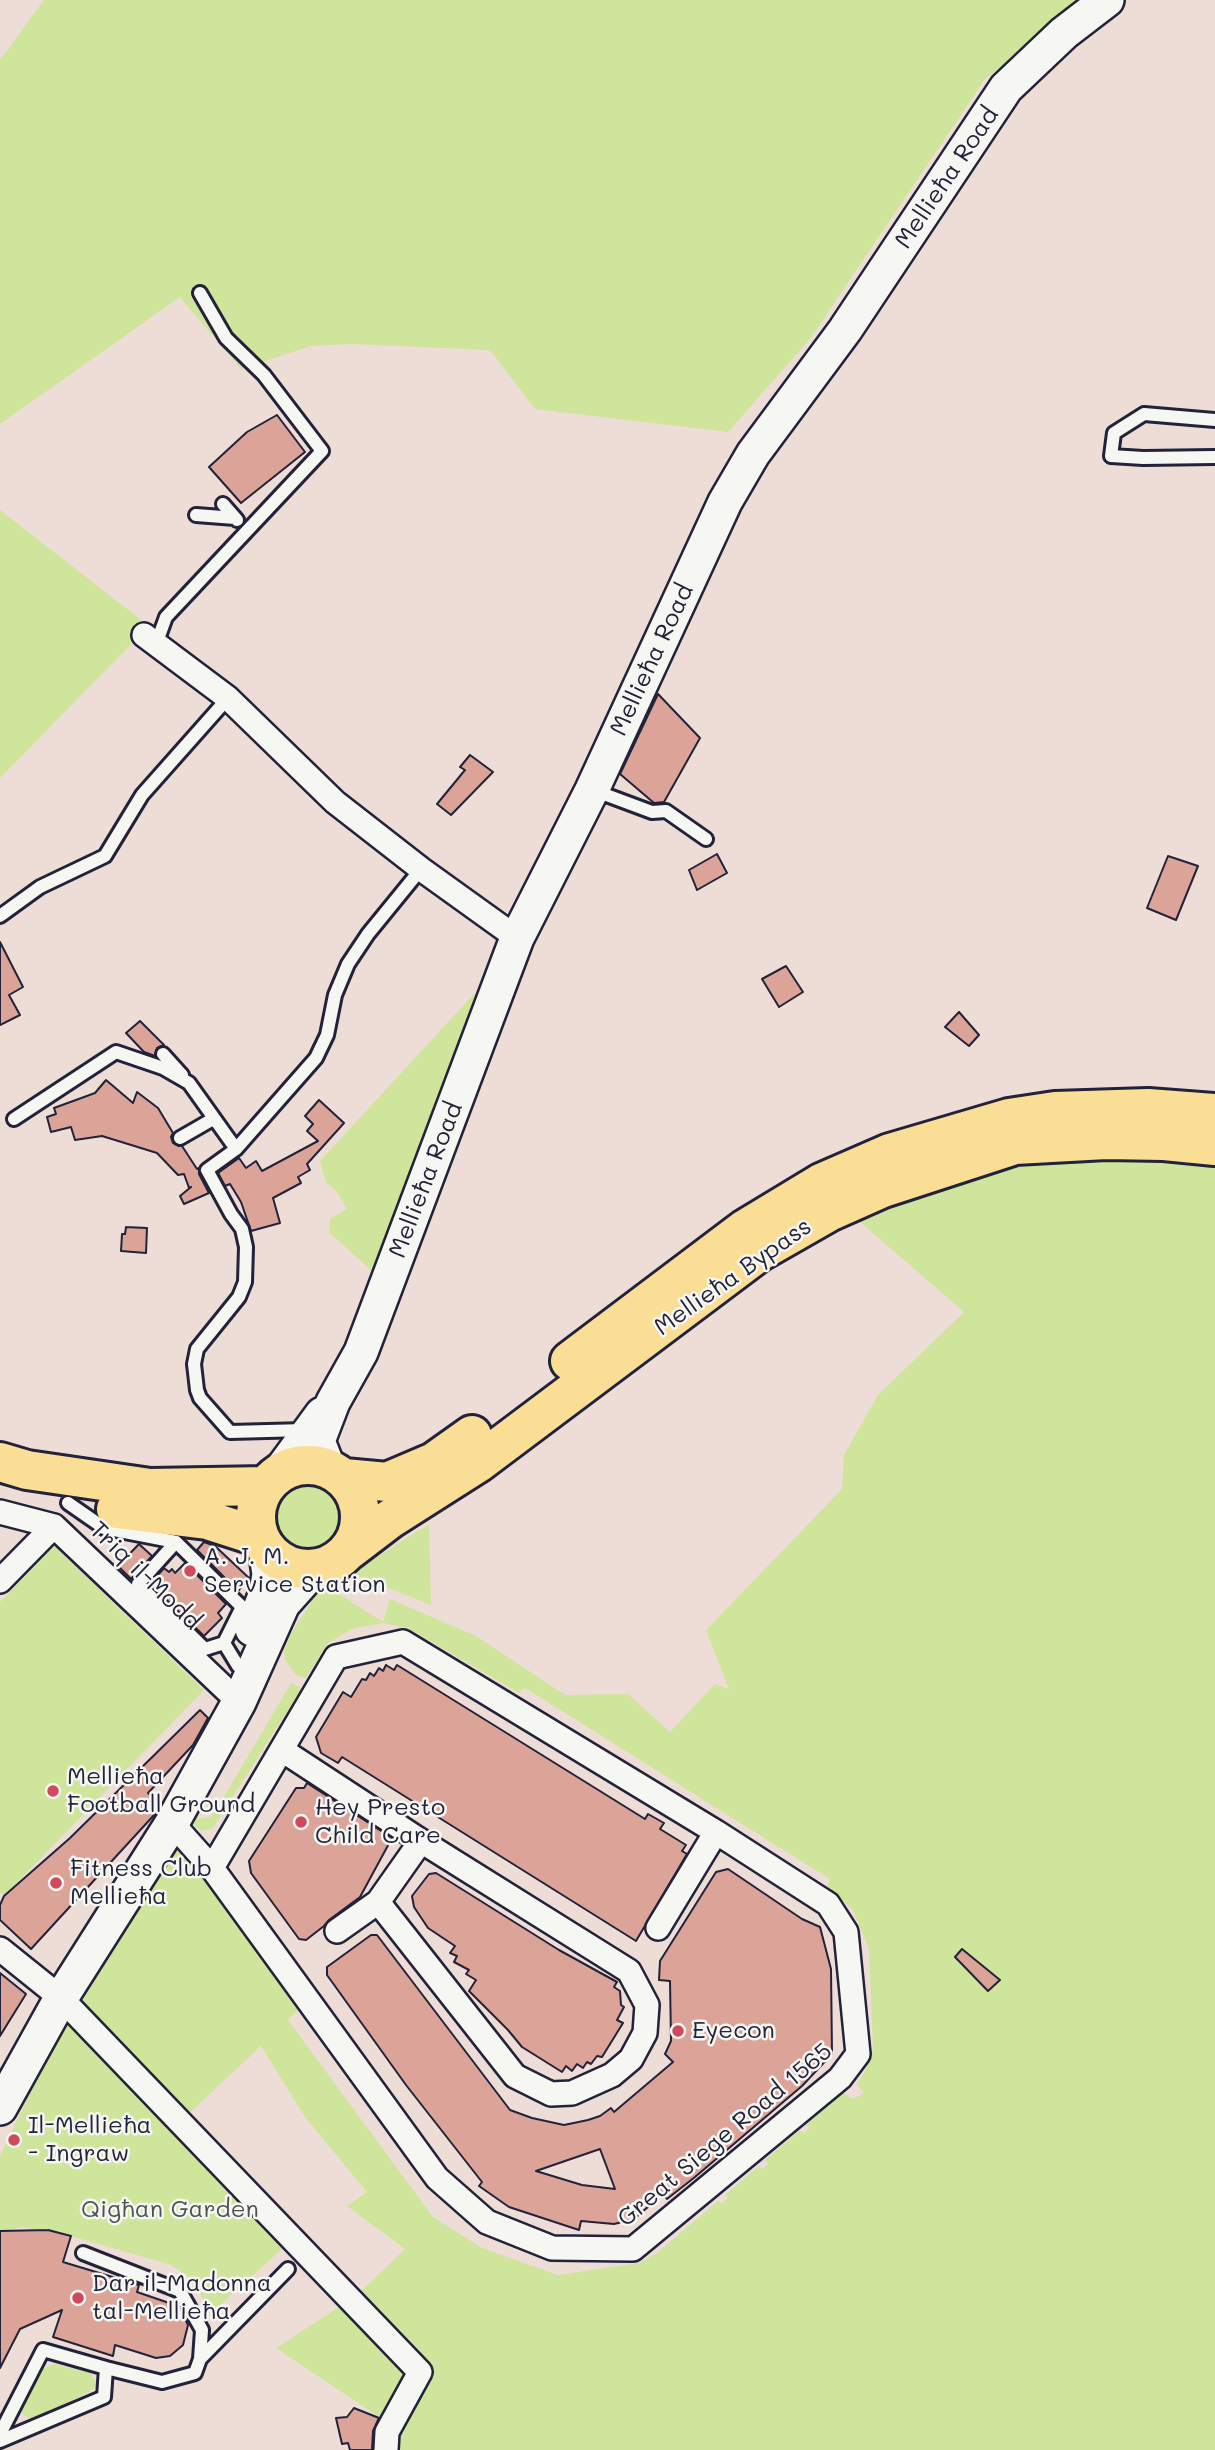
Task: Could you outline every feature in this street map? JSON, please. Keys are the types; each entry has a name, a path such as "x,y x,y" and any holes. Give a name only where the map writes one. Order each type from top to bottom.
{"highway":[{"name":"Mellieħa Bypass","path":"336,1474 387,1482 434,1462 746,1229 821,1184 890,1153 1009,1118 1055,1111 1148,1108 1215,1113"},
{"name":"Mellieħa Bypass","path":"332,1559 478,1463 759,1252 829,1212 883,1188 1015,1145 1106,1140 1164,1141 1215,1146"},
{"path":"0,1462 27,1470 150,1488 272,1480"},
{"path":"0,1488 61,1514 206,1520 262,1542 278,1559 295,1567 332,1559 358,1533 360,1515 356,1496 336,1474 315,1465 294,1466 272,1480 257,1504 256,1518 262,1542"}],"main road":[{"name":"Mellieħa Road","path":"336,1474 318,1441 333,1402 365,1342 517,938 592,790 725,502 753,454 845,330 1006,88 1063,33 1107,0"},
{"name":"Mellieħa Road","path":"272,1480 333,1402"},
{"path":"240,1702 231,1654 266,1593 270,1574 262,1542"},
{"path":"0,2108 61,1998 172,1823 240,1702 283,1604 332,1559"}],"street":[{"path":"152,641 228,698 335,802 421,869 517,938"},
{"name":"Triq il-Modd","path":"0,1512 61,1514 240,1702"},
{"path":"0,1581 61,1514"},
{"name":"Great Siege Road 1565","path":"172,1823 212,1868 437,2178 487,2222 552,2248 634,2249 840,2078 858,2054 845,1932 828,1904 716,1832 403,1642 336,1657 212,1868"},
{"path":"282,1750 629,1971 647,2005 645,2033 631,2059 612,2075 572,2093 551,2094 515,2076 378,1902"},
{"path":"658,1928 716,1832"},
{"path":"337,1931 378,1902 421,1841"},
{"path":"0,1950 61,1998 420,2372 387,2432 386,2450"}],"lane":[{"path":"152,641 158,639 166,617 322,451 264,375 226,338 200,293"},
{"path":"1215,420 1144,414 1114,433 1111,456 1215,457"},
{"path":"223,504 247,530"},
{"path":"196,515 235,517"},
{"path":"0,916 40,887 105,856 142,795 228,698"},
{"path":"592,790 652,812 666,811 706,839"},
{"path":"309,1430 230,1432 200,1398 194,1371 197,1349 239,1297 245,1282 246,1247 242,1229 208,1170 236,1149 316,1058 327,1035 335,995 348,964 368,934 421,869"},
{"path":"14,1119 116,1052 163,1068 189,1083"},
{"path":"163,1054 189,1083 236,1149"},
{"path":"180,1138 213,1119"},
{"path":"61,1514 104,1528 176,1542 242,1607 231,1654 205,1649 138,1584 176,1542"},
{"path":"0,2434 43,2350 162,2382 194,2373 200,2359 202,2330 180,2291 83,2253"},
{"path":"200,2359 288,2269"},
{"path":"0,2441 104,2398 106,2368"}],"green space":[{"path":"44,0 1085,0 985,79 810,339 728,432 535,409 490,350 352,344 311,346 241,369 180,297 0,424 0,60"},
{"path":"0,510 149,626 0,778"},
{"path":"485,982 385,1251 376,1257 374,1273 329,1232 330,1219 347,1209 336,1191 326,1182 320,1161"},
{"path":"1052,1155 1215,1162 1215,2450 365,2450 382,2419 276,2348 356,2296 405,2249 347,2206 367,2192 305,2117 261,2046 185,2117 79,2007 173,1850 180,1849 301,2007 288,2020 433,2217 480,2247 558,2275 639,2263 657,2253 718,2201 722,2203 728,2198 725,2195 759,2166 763,2169 768,2164 765,2160 800,2130 804,2134 809,2128 806,2125 843,2093 853,2099 864,2093 857,2085 873,2049 869,1949 853,1910 827,1886 830,1879 525,1688 519,1693 408,1628 383,1623 352,1629 328,1643 306,1678 297,1676 285,1660 284,1649 323,1584 383,1622 390,1599 476,1636 565,1695 628,1694 670,1732 715,1684 729,1689 706,1630 842,1489 844,1455 878,1395 964,1312 853,1216 927,1187"},
{"path":"310,1475 325,1478 338,1486 346,1499 349,1514 346,1529 338,1542 325,1550 310,1553 295,1550 282,1542 274,1529 271,1514 274,1499 282,1486 295,1478"},
{"path":"429,1524 431,1605 351,1573"},
{"name":"Mellieħa Football Ground","path":"54,1546 204,1690 4,1896 0,1892 0,1602"},
{"path":"291,1683 302,1688 213,1828 202,1831 195,1827 191,1815 197,1805 198,1819 210,1817 215,1812"},
{"name":"Qigħan Garden","path":"64,2021 283,2248 206,2318 204,2301 191,2278 171,2265 71,2236 22,2227 0,2232 0,2156"},
{"path":"54,2364 90,2373 98,2384 92,2390 38,2417 28,2418 22,2413 22,2407 42,2369"}],"building":[{"path":"277,415 305,452 241,503 209,467 247,432"},
{"path":"658,694 700,738 664,802 654,803 620,774"},
{"path":"470,755 493,772 451,815 437,804 465,770 460,767"},
{"path":"717,854 727,873 697,890 689,870"},
{"path":"1168,856 1198,866 1176,920 1147,908"},
{"path":"0,942 23,987 9,995 20,1015 0,1025"},
{"path":"786,966 803,992 779,1007 762,979"},
{"path":"959,1012 979,1035 969,1046 945,1027"},
{"path":"140,1021 164,1045 157,1048 155,1056 144,1052 126,1033"},
{"path":"106,1080 133,1103 137,1092 158,1108 173,1133 173,1143 182,1146 197,1169 199,1168 199,1174 209,1193 184,1204 180,1196 191,1187 189,1188 184,1174 178,1175 157,1153 102,1136 75,1140 71,1127 51,1132 47,1117 56,1114 54,1108 95,1093"},
{"path":"319,1100 344,1123 307,1164 310,1170 298,1177 301,1183 273,1198 280,1223 251,1231 241,1202 230,1184 225,1186 218,1173 239,1158 246,1168 256,1161 262,1171 318,1141 307,1131 313,1124 305,1116"},
{"path":"126,1227 147,1228 146,1253 121,1251 122,1234 125,1234"},
{"path":"204,1542 215,1546 249,1578 238,1591 197,1550"},
{"path":"139,1544 152,1556 131,1579 118,1566"},
{"path":"185,1563 226,1604 218,1613 222,1618 204,1636 150,1584 164,1568 169,1572 172,1569 175,1573"},
{"path":"386,1665 394,1670 397,1665 645,1819 648,1814 664,1823 660,1829 686,1845 682,1851 687,1854 636,1941 342,1757 338,1763 321,1753 316,1737 343,1692 351,1697 362,1679 366,1680 370,1673 374,1676 379,1668 383,1671"},
{"path":"200,1710 208,1718 193,1745 148,1793 160,1804 155,1814 31,1949 0,1920 0,1905 4,1896 70,1838"},
{"path":"307,1783 392,1838 360,1897 306,1940 299,1939 251,1873 249,1861 296,1788 304,1788"},
{"path":"728,1869 802,1919 820,1927 831,1969 832,2054 802,2086 695,2177 667,2199 663,2194 634,2219 614,2224 581,2221 579,2230 509,2207 479,2186 482,2182 406,2085 327,1975 327,1967 371,1935 377,1935 510,2110 564,2125 588,2120 611,2108 614,2112 673,2062 665,2054 671,2041 670,1981 659,1980 660,1961 716,1872","holes":["600,2149 615,2189 582,2185 536,2171"]},
{"path":"436,1873 559,1950 617,1982 614,1987 620,1991 621,2005 624,2007 617,2020 623,2023 602,2057 597,2056 591,2064 587,2062 583,2068 577,2064 572,2071 566,2066 562,2072 522,2047 469,1991 476,1980 466,1974 469,1970 454,1962 457,1956 450,1953 455,1946 428,1928 414,1907 412,1896 429,1874"},
{"path":"962,1949 1000,1980 988,1991 955,1957"},
{"path":"0,1973 26,1994 0,2036"},
{"name":"Dar il-Madonna tal-Mellieħa","path":"48,2230 71,2236 63,2262 139,2285 137,2292 175,2305 181,2310 188,2325 183,2345 170,2356 156,2358 115,2345 113,2356 53,2337 62,2310 20,2329 0,2368 0,2231"},
{"path":"354,2408 379,2418 373,2431 372,2450 350,2450 348,2443 342,2444 336,2418 347,2417"}],"place":[{"name":"A. J. M. Service Station","path":"190,1571"},
{"name":"Mellieħa Football Ground","path":"53,1791"},
{"name":"Hey Presto Child Care","path":"301,1822"},
{"name":"Fitness Club Mellieħa","path":"56,1883"},
{"name":"Eyecon","path":"678,2031"},
{"name":"Il-Mellieħa - Ingraw","path":"14,2140"},
{"name":"Dar il-Madonna tal-Mellieħa","path":"78,2298"}]}
